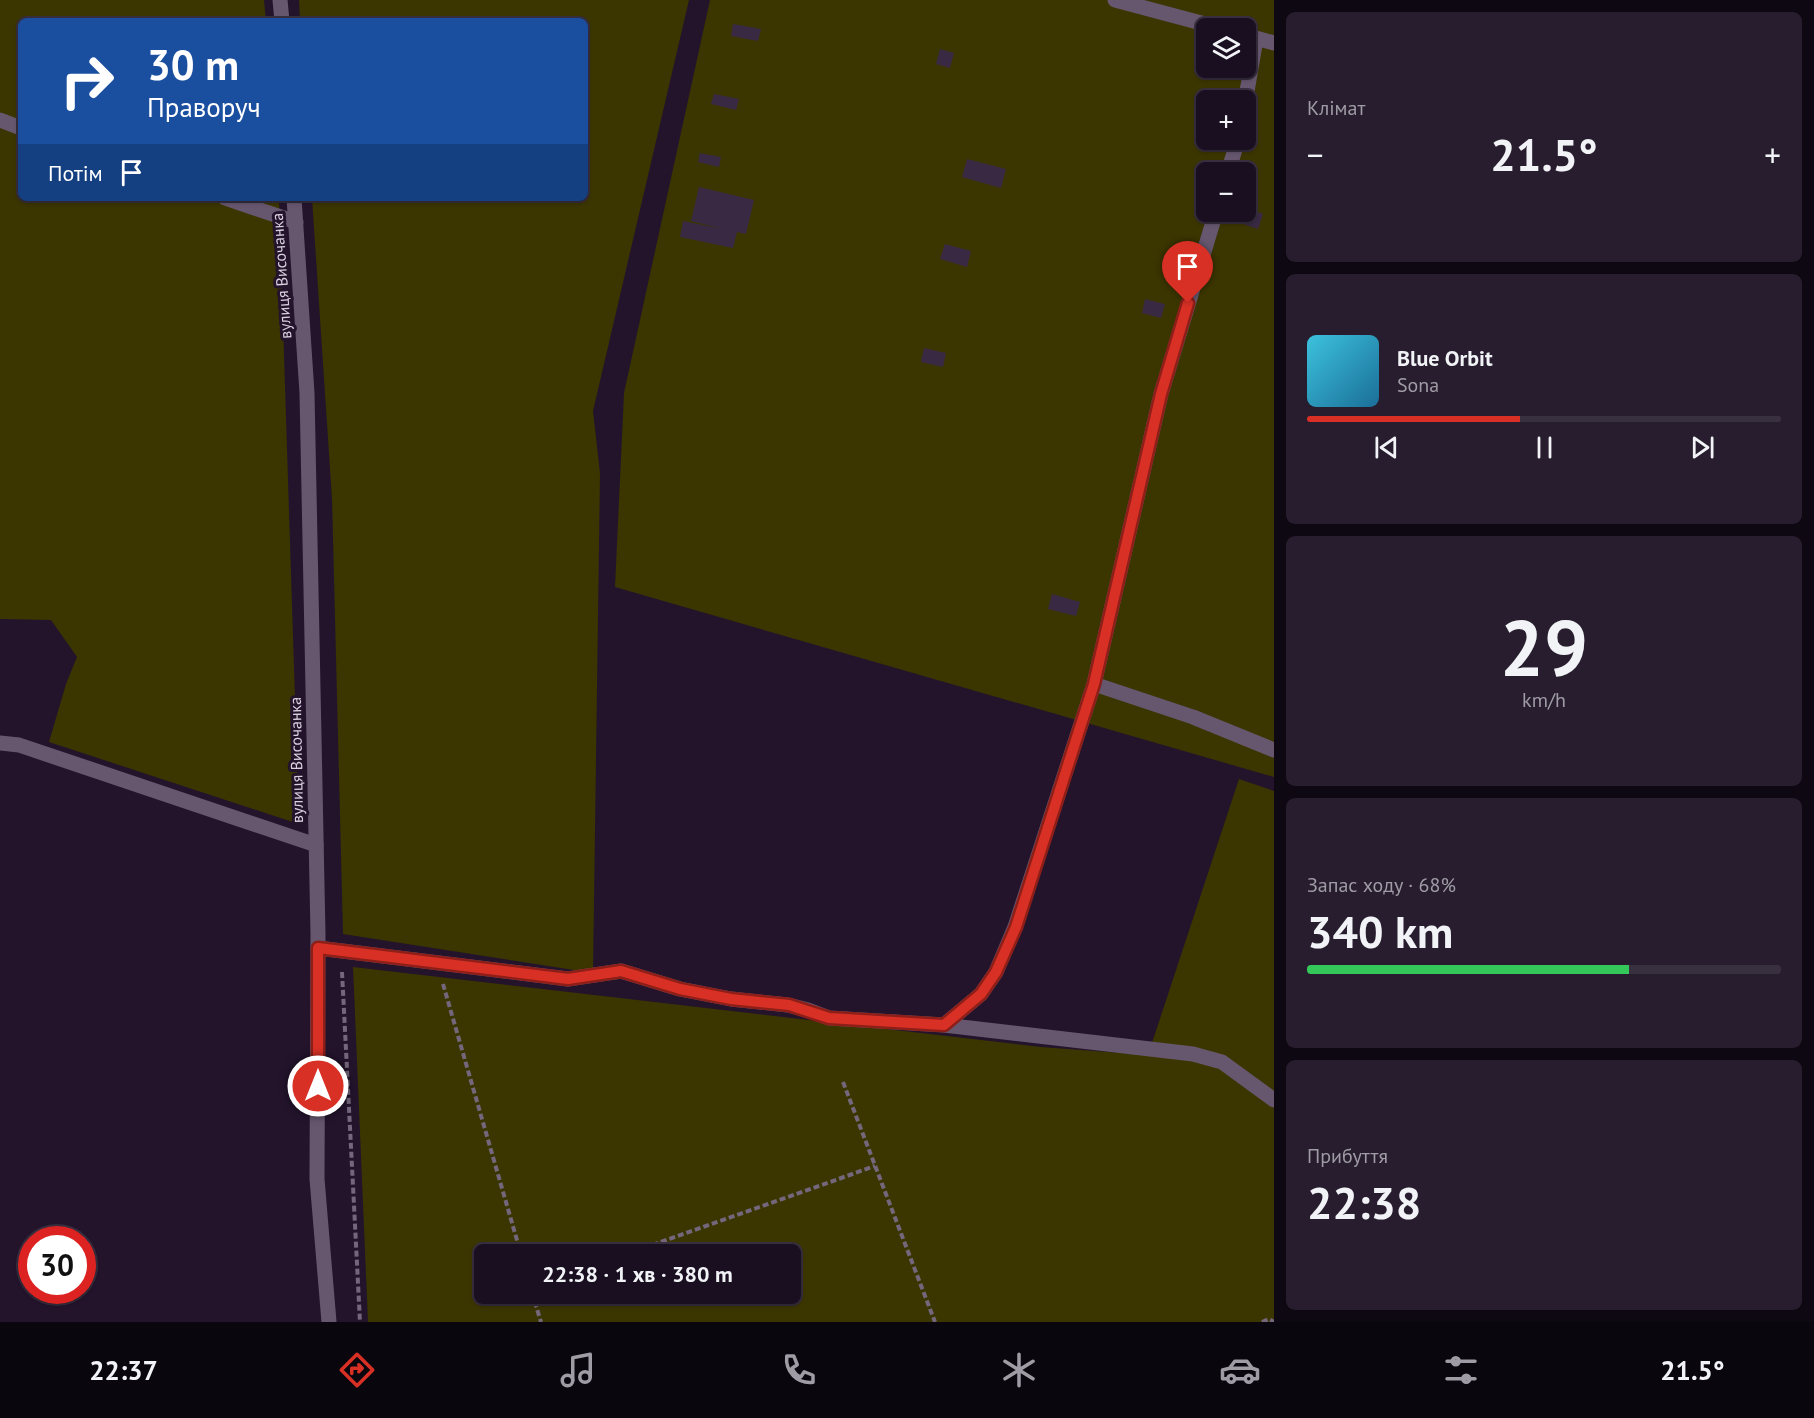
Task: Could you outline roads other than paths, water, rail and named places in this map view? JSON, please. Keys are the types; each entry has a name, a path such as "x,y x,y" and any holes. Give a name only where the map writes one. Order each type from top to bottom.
{"street":[{"path":"280,0 282,18"},
{"path":"1115,0 1196,22"},
{"path":"1256,38 1274,43"},
{"path":"0,120 18,127"},
{"path":"234,201 296,222"},
{"name":"вулиця Височанка","path":"294,201 307,393 318,948 317,1179 329,1322"},
{"path":"944,1025 981,994 996,972 1016,927 1094,684 1161,394 1213,222"},
{"path":"1094,684 1193,717 1274,750"},
{"path":"0,743 19,745 316,845"},
{"path":"318,948 568,979 621,971 680,989 731,999 789,1005 829,1018 944,1025 1193,1054 1222,1062 1274,1100"}]}
